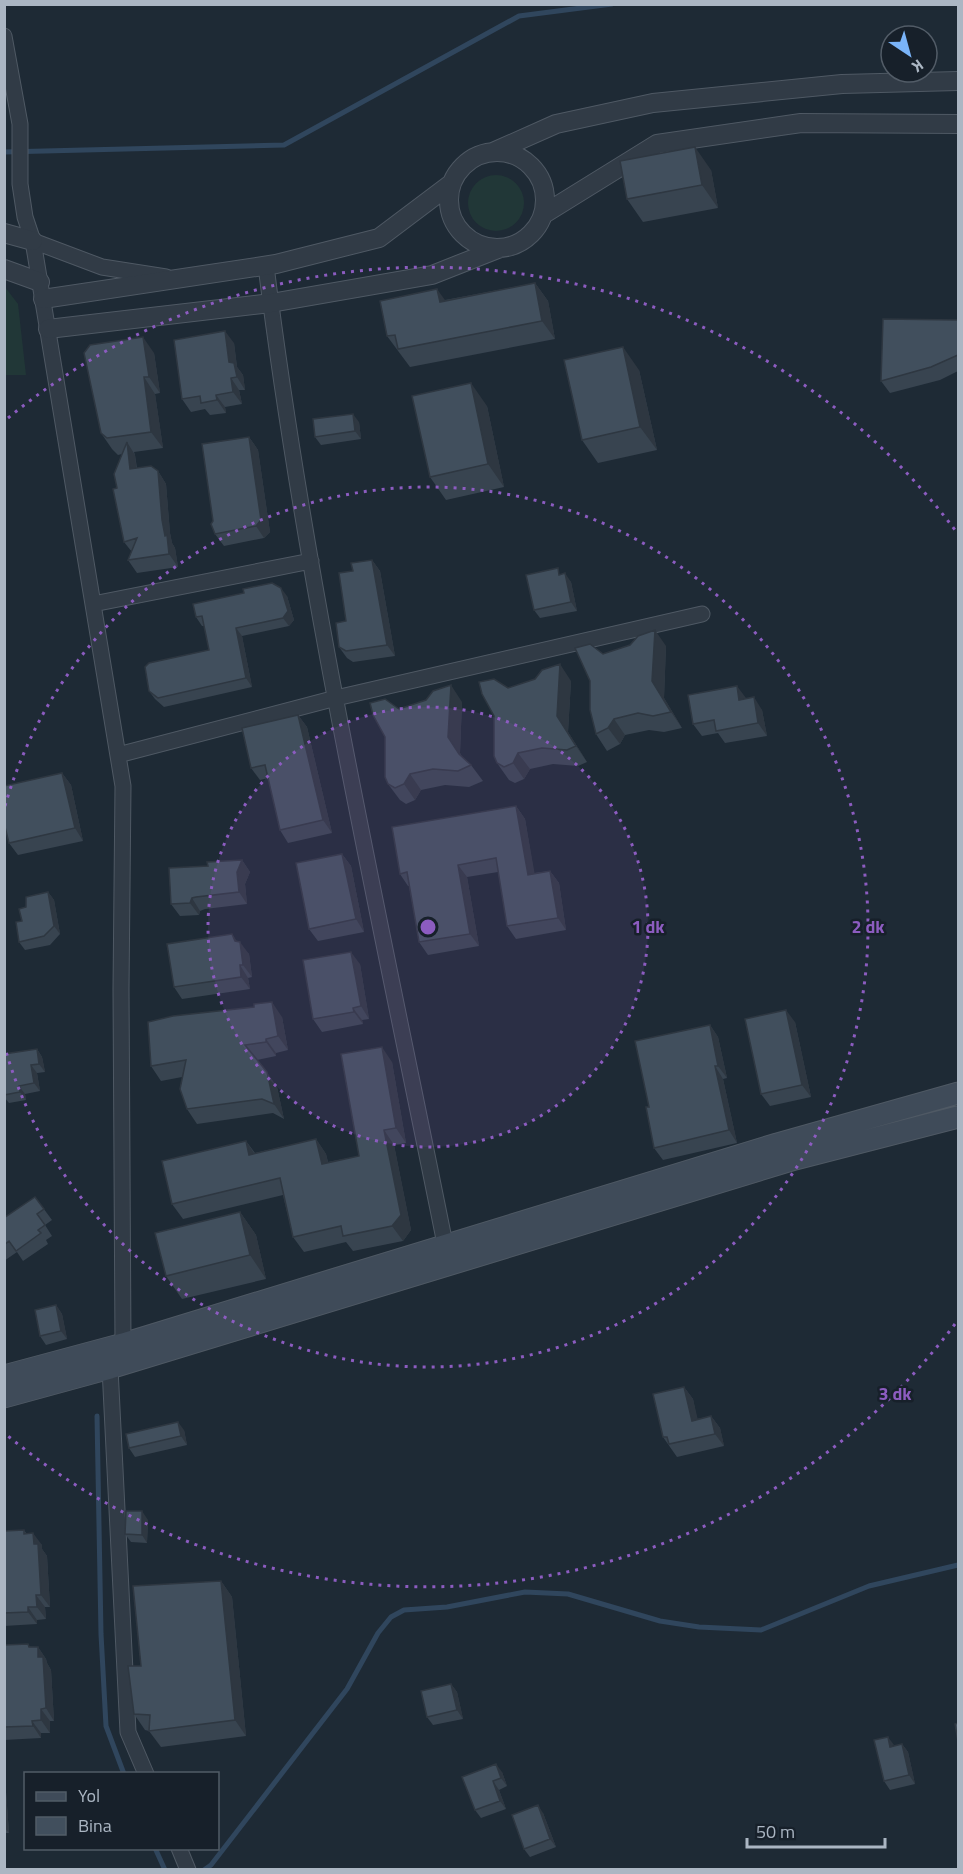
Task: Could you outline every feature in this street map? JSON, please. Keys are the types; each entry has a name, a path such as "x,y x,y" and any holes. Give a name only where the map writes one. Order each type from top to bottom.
{"main road":[{"path":"4,1376 123,1344 777,1144 958,1093"},
{"path":"4,1397 110,1368 795,1158 958,1117"}],"street":[{"path":"4,36 20,124 20,184 33,241 123,786 121,988 123,1344 110,1368 128,1732 146,1772"},
{"path":"4,269 41,290 178,279 266,266 379,238 452,183 468,162 556,124 653,103 842,84 958,81"},
{"path":"544,214 657,144 801,123 958,124"},
{"path":"48,329 271,303 432,275 498,249 510,247 527,238 540,223 544,214 545,190 532,166 521,158 493,152"},
{"path":"452,183 449,209 462,233 472,242 498,249"},
{"path":"4,233 33,241 102,267 178,279"},
{"path":"266,266 286,422 336,698 445,1244"},
{"path":"93,604 311,561"},
{"path":"118,755 336,698 702,614"},
{"path":"180,1850 188,1869"}],"green space":[{"path":"490,175 502,175 516,183 524,197 522,214 516,223 502,231 490,231 473,219 468,209 468,197 480,180"},
{"path":"5,287 18,304 26,375 5,375"}],"building":[{"path":"695,147 702,185 627,199 620,161"},
{"path":"535,283 542,321 398,349 395,335 387,336 380,301 437,289 440,302"},
{"path":"883,319 958,320 958,355 931,367 881,381"},
{"path":"225,331 229,362 234,363 237,377 231,378 233,392 216,395 217,400 201,403 200,396 182,399 174,340"},
{"path":"143,337 149,377 144,377 151,432 107,438 101,433 84,353 90,345"},
{"path":"623,347 640,427 582,440 564,360"},
{"path":"471,383 488,464 430,477 412,396"},
{"path":"353,414 355,431 315,437 313,419"},
{"path":"249,437 261,520 256,526 215,534 211,524 213,521 202,444"},
{"path":"127,442 130,469 151,466 158,471 162,520 165,536 167,535 169,554 128,560 137,538 124,542 113,489 117,488 114,474"},
{"path":"372,560 387,645 346,651 339,647 336,623 346,621 339,573 353,571 351,563"},
{"path":"558,568 559,575 565,573 571,602 534,610 526,575"},
{"path":"272,583 281,588 288,611 283,618 236,628 246,678 158,698 149,691 145,667 149,663 209,650 202,616 196,617 193,604 244,593 243,589"},
{"path":"655,630 652,681 671,712 653,716 638,713 614,719 608,728 596,734 590,710 590,681 575,648 590,644 603,654 630,645 638,636"},
{"path":"560,664 557,716 576,746 567,750 542,748 518,753 513,763 504,767 497,763 494,756 494,716 482,694 479,682 494,679 508,688 535,679 542,670"},
{"path":"451,685 448,737 459,754 471,765 458,771 433,769 410,774 404,784 395,788 388,784 385,777 385,737 373,715 370,703 385,699 399,709 426,700 433,691"},
{"path":"737,686 739,700 754,697 758,723 716,731 714,720 693,724 688,695"},
{"path":"298,715 323,820 280,830 265,765 251,768 242,728"},
{"path":"62,773 75,828 9,843 4,823 4,786"},
{"path":"516,806 528,875 550,871 558,918 507,926 496,858 458,865 470,934 419,942 407,872 400,874 392,827"},
{"path":"342,854 356,919 309,929 296,863"},
{"path":"242,860 237,872 239,892 196,897 192,898 190,903 171,904 169,868 208,866 207,862"},
{"path":"48,892 54,926 44,936 19,942 16,922 22,921 19,909 26,907 26,897"},
{"path":"232,934 235,941 240,942 243,965 240,965 241,977 174,987 167,944"},
{"path":"351,952 361,1006 353,1008 354,1012 313,1019 303,960"},
{"path":"272,1002 278,1036 266,1039 266,1042 245,1045 267,1072 274,1104 262,1099 187,1109 180,1089 186,1060 151,1066 148,1022 173,1016 254,1007 254,1004"},
{"path":"786,1010 802,1085 761,1094 745,1019"},
{"path":"710,1025 718,1066 715,1066 729,1130 654,1148 646,1107 649,1107 635,1041"},
{"path":"382,1047 396,1128 384,1130 401,1215 392,1226 343,1236 341,1226 293,1237 280,1178 172,1204 162,1161 246,1141 249,1155 316,1139 322,1164 359,1156 341,1054"},
{"path":"37,1049 39,1064 31,1065 34,1083 19,1086 20,1092 4,1095 4,1054"},
{"path":"35,1197 44,1209 37,1214 45,1225 38,1230 41,1233 16,1251 9,1241 4,1245 4,1218"},
{"path":"240,1212 250,1255 166,1276 155,1233"},
{"path":"56,1305 61,1331 40,1336 35,1310"},
{"path":"684,1387 692,1421 711,1416 715,1434 669,1444 667,1437 663,1437 653,1394"},
{"path":"178,1422 181,1436 129,1448 126,1434"},
{"path":"126,1511 142,1511 142,1535 125,1534"},
{"path":"24,1530 24,1534 33,1533 34,1544 38,1544 41,1595 36,1595 37,1607 28,1607 28,1612 4,1613 4,1531"},
{"path":"221,1581 235,1720 149,1731 150,1715 134,1714 128,1666 141,1666 133,1586"},
{"path":"28,1644 29,1647 38,1647 38,1657 43,1657 46,1708 41,1709 41,1720 32,1721 33,1726 4,1727 4,1645"},
{"path":"451,1684 457,1710 427,1717 421,1691"},
{"path":"958,1723 958,1741 955,1724"},
{"path":"888,1737 890,1747 902,1744 909,1775 884,1781 874,1740"},
{"path":"496,1764 501,1778 493,1781 500,1801 475,1810 462,1777"},
{"path":"538,1805 550,1839 524,1849 512,1815"}],"waterway":[{"path":"4,152 284,145 519,16 612,4"},
{"path":"97,1416 101,1634 106,1726 123,1772"},
{"path":"204,1870 211,1865 347,1689 378,1633 391,1617 404,1610 447,1607 525,1592 568,1594 660,1621 699,1627 761,1630 869,1586 958,1565"},
{"path":"156,1850 165,1870"}]}
